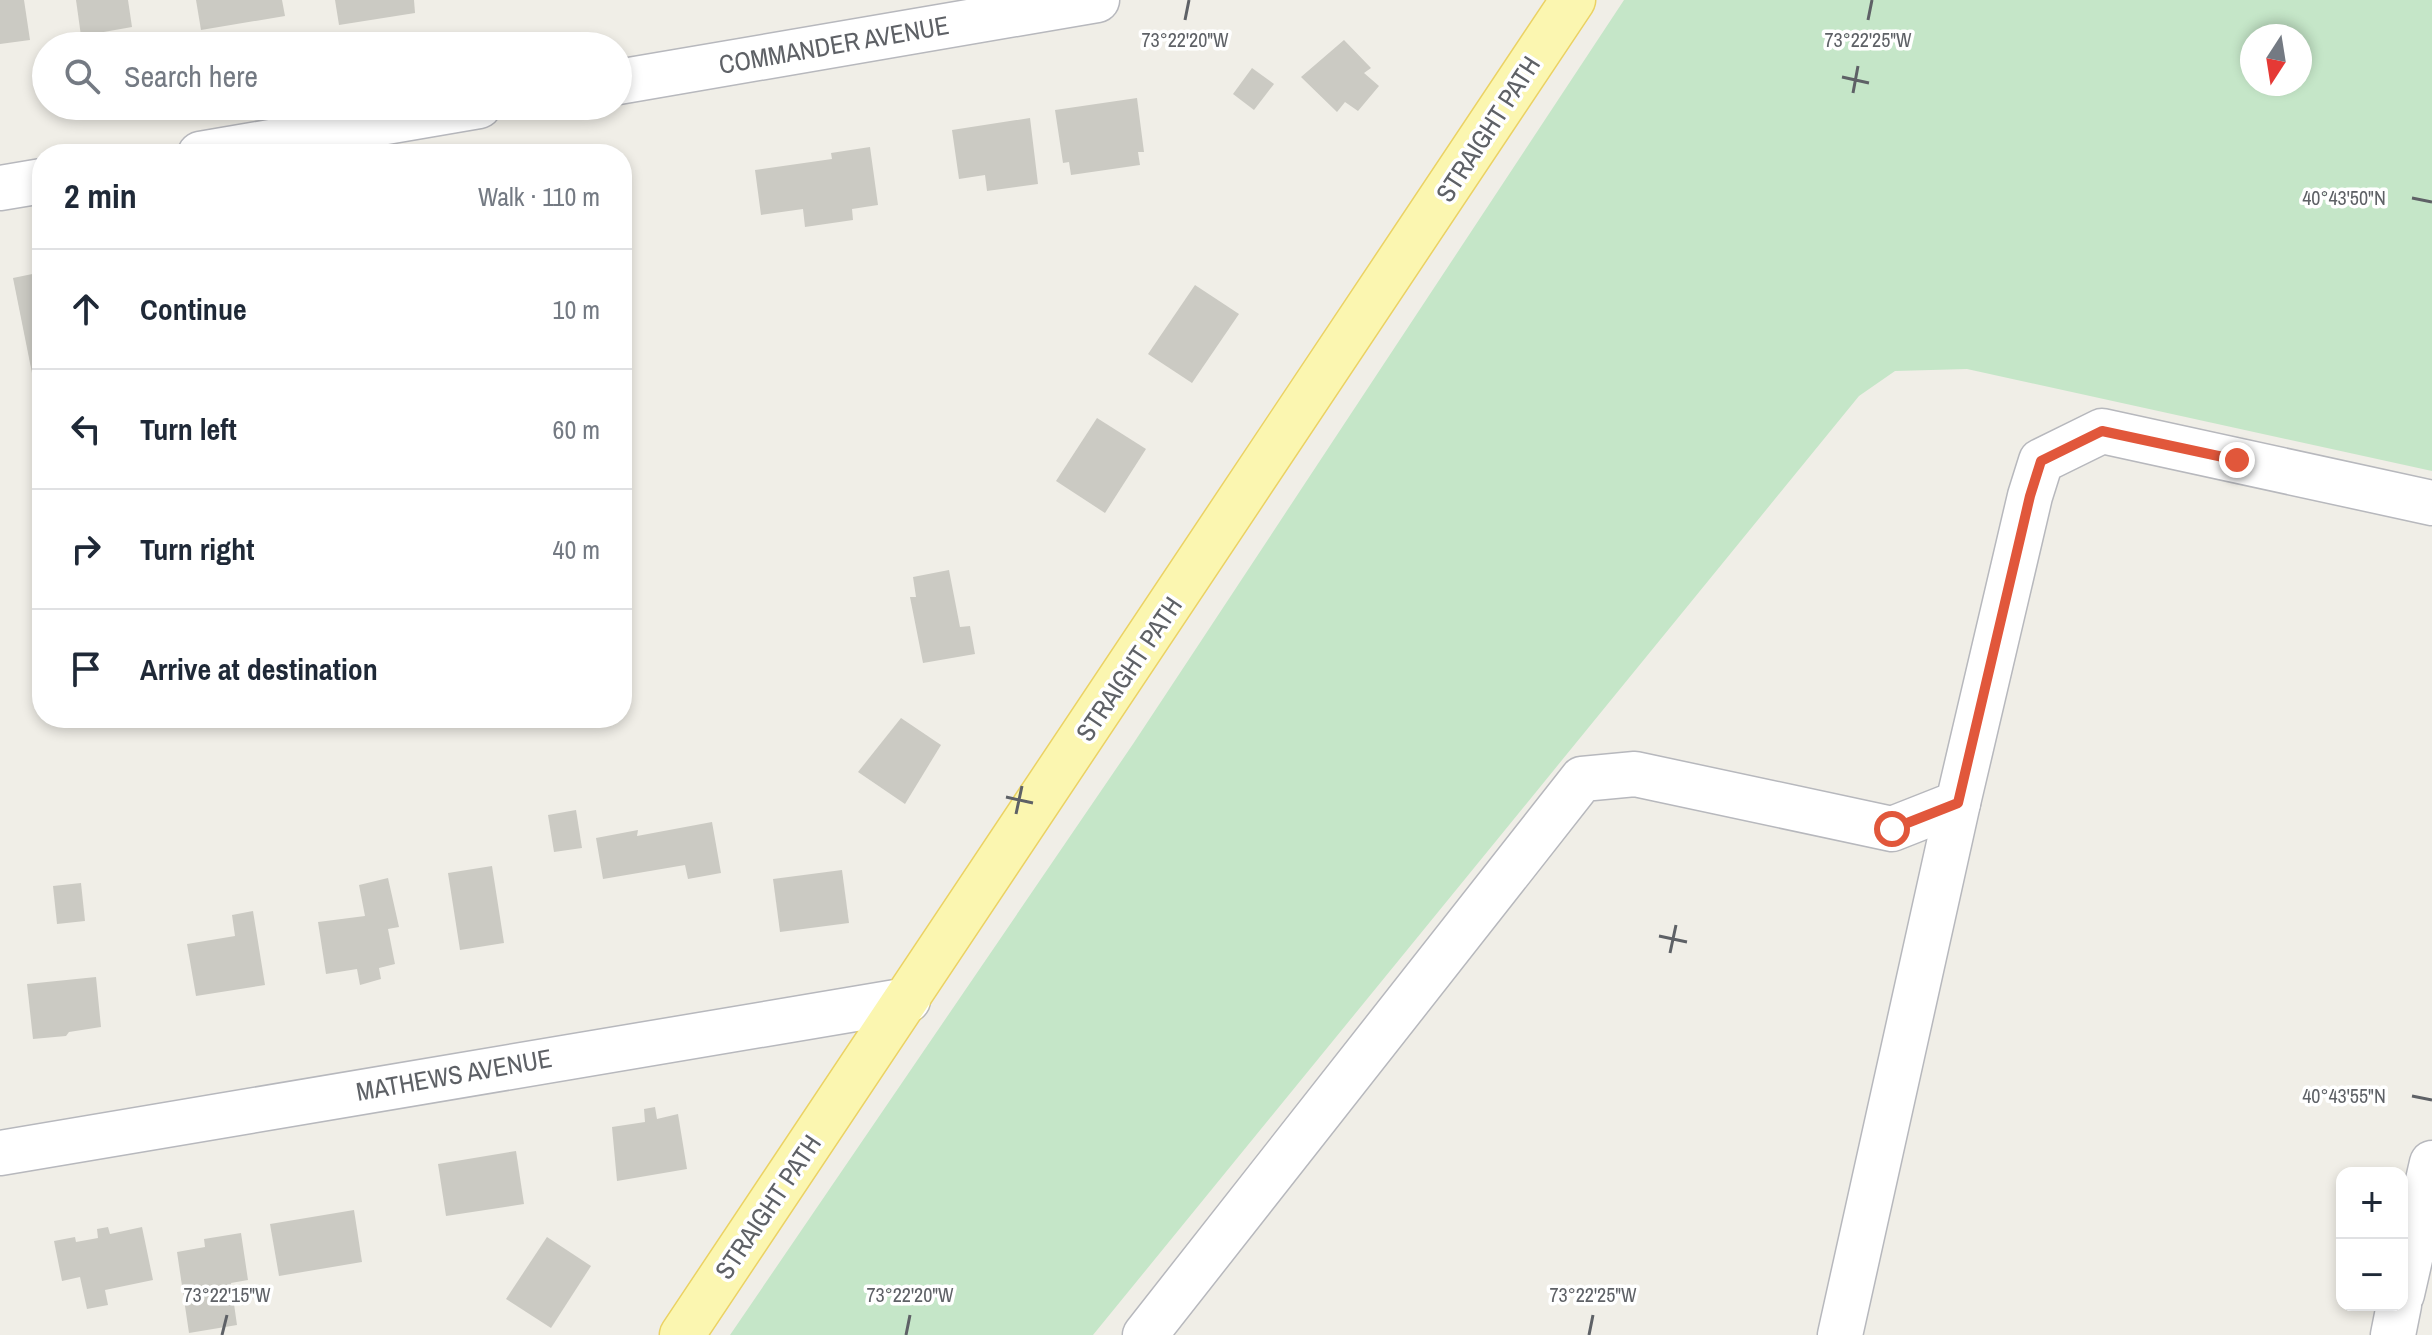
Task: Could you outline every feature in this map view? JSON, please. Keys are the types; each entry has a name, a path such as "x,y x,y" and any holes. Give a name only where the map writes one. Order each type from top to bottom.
{"main road":[{"name":"STRAIGHT PATH","path":"682,1335 1573,0"}],"street":[{"name":"COMMANDER AVENUE","path":"632,80 1097,0"},
{"path":"258,144 398,120"},
{"path":"0,188 32,183"},
{"path":"1840,1335 1958,803 2030,496 2041,461 2102,431 2432,503"},
{"path":"1145,1335 1582,779 1635,774 1892,829 1958,803"},
{"name":"MATHEWS AVENUE","path":"0,1153 908,1000"},
{"path":"2408,1268 2432,1163"},
{"path":"2393,1335 2398,1311"}],"green space":[{"path":"1624,0 2432,0 2432,471 1967,369 1895,371 1859,396 1093,1335 730,1335 1133,744"}],"building":[{"path":"0,0 24,0 30,40 0,44"},
{"path":"76,0 128,0 132,27 80,32"},
{"path":"196,0 282,0 285,16 201,30"},
{"path":"335,0 414,0 415,13 339,25"},
{"path":"1344,40 1371,68 1364,73 1379,86 1358,111 1345,102 1337,112 1301,77"},
{"path":"1252,68 1274,84 1254,110 1233,94"},
{"path":"1137,98 1144,152 1138,152 1140,165 1071,175 1069,162 1063,163 1055,110"},
{"path":"1030,118 1038,184 987,191 985,175 959,179 952,130"},
{"path":"870,147 878,205 852,209 853,220 805,227 803,209 761,215 755,170 832,159 831,153"},
{"path":"32,274 32,373 13,278"},
{"path":"1195,285 1239,314 1192,383 1148,354"},
{"path":"1097,418 1146,449 1105,513 1056,481"},
{"path":"949,570 960,627 970,626 975,654 923,663 910,597 916,597 913,577"},
{"path":"901,718 941,745 905,804 858,772"},
{"path":"576,810 582,848 554,852 548,815"},
{"path":"712,822 721,873 688,879 685,865 603,879 596,838 638,830 637,836"},
{"path":"492,866 504,943 460,950 448,873"},
{"path":"842,870 849,923 780,932 773,879"},
{"path":"388,878 399,927 388,929 395,964 379,968 381,979 360,985 357,969 326,974 318,922 365,916 359,885"},
{"path":"81,883 85,921 57,924 53,886"},
{"path":"253,911 265,985 196,996 187,944 235,936 232,915"},
{"path":"96,977 101,1027 69,1032 66,1036 33,1039 27,984"},
{"path":"655,1107 657,1119 678,1114 687,1169 617,1181 612,1127 645,1122 644,1109"},
{"path":"516,1151 524,1204 446,1216 438,1164"},
{"path":"354,1210 362,1262 279,1276 270,1224"},
{"path":"108,1227 110,1234 142,1227 153,1280 105,1290 108,1305 87,1309 80,1277 62,1281 54,1241 75,1237 76,1242 98,1238 97,1229"},
{"path":"241,1233 248,1280 231,1283 237,1325 189,1333 177,1252 205,1247 204,1239"},
{"path":"547,1237 591,1266 551,1328 506,1299"}],"route":[{"path":"1892,829 1958,803 2030,496 2041,461 2102,431 2237,460"}]}
